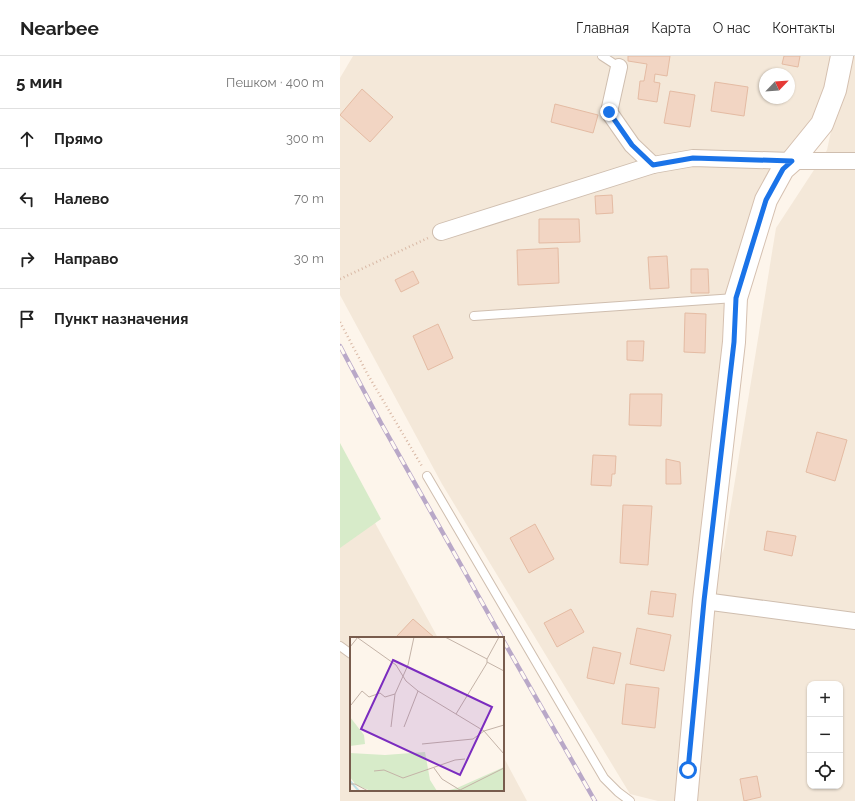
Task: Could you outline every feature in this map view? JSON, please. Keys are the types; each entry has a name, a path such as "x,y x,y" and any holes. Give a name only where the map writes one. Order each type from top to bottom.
{"street":[{"path":"686,801 704,601 734,342 736,298 766,200 783,169 792,161 822,124 835,90 842,56"},
{"path":"618,67 609,112 632,145 653,165"},
{"path":"441,232 653,165 693,158 855,161"},
{"path":"704,601 855,621"}],"lane":[{"path":"602,56 618,67"},
{"path":"474,316 736,298"},
{"path":"427,476 604,778 618,792 630,801"},
{"path":"340,646 350,653"}],"path":[{"path":"340,279 441,232"},
{"path":"340,322 368,375 427,476"}],"shaded area":[{"path":"353,56 834,56 821,119 773,168 732,294 675,801 658,801 630,794 442,484 340,295 340,78"},
{"path":"847,56 855,56 855,801 694,801 704,601 724,548 776,228 827,150"},
{"path":"340,459 437,637 350,637 350,791 504,791 504,758 527,801 340,801"}],"green space":[{"path":"340,443 381,519 340,548"}],"building":[{"path":"628,56 670,56 667,76 655,74 654,82 660,83 657,102 638,99 640,81 644,81 647,64 628,61"},
{"path":"784,56 800,56 798,67 782,64"},
{"path":"715,82 748,87 744,116 711,111"},
{"path":"362,89 393,117 370,142 340,115"},
{"path":"670,91 695,95 690,127 664,123"},
{"path":"555,104 598,115 593,133 551,122"},
{"path":"612,195 613,213 596,214 595,196"},
{"path":"539,219 579,219 580,242 539,243"},
{"path":"558,248 559,283 518,285 517,250"},
{"path":"667,256 669,288 650,289 648,257"},
{"path":"691,269 708,269 709,293 691,293"},
{"path":"413,271 419,283 401,292 395,280"},
{"path":"685,313 706,314 705,353 684,352"},
{"path":"438,324 453,358 428,370 413,336"},
{"path":"627,341 644,341 643,361 627,360"},
{"path":"630,394 662,394 661,426 629,425"},
{"path":"817,432 847,440 835,481 806,472"},
{"path":"593,455 616,456 615,474 612,474 611,486 591,485"},
{"path":"666,459 680,462 681,484 666,484"},
{"path":"623,505 652,506 648,565 620,563"},
{"path":"535,524 554,559 529,573 510,538"},
{"path":"767,531 796,536 792,556 764,550"},
{"path":"651,591 676,594 673,617 648,614"},
{"path":"571,609 584,632 557,647 544,623"},
{"path":"413,619 434,637 398,637 397,636"},
{"path":"637,628 671,635 664,671 630,664"},
{"path":"593,647 621,653 614,684 587,678"},
{"path":"626,684 659,688 655,728 622,724"},
{"path":"757,776 761,797 744,801 740,779"}],"railway":[{"path":"340,346 381,423 501,637"},
{"path":"504,642 595,801"}],"route":[{"path":"609,112 632,145 653,165 693,158 792,161 783,169 766,200 736,298 734,342 704,601 688,770"}]}
